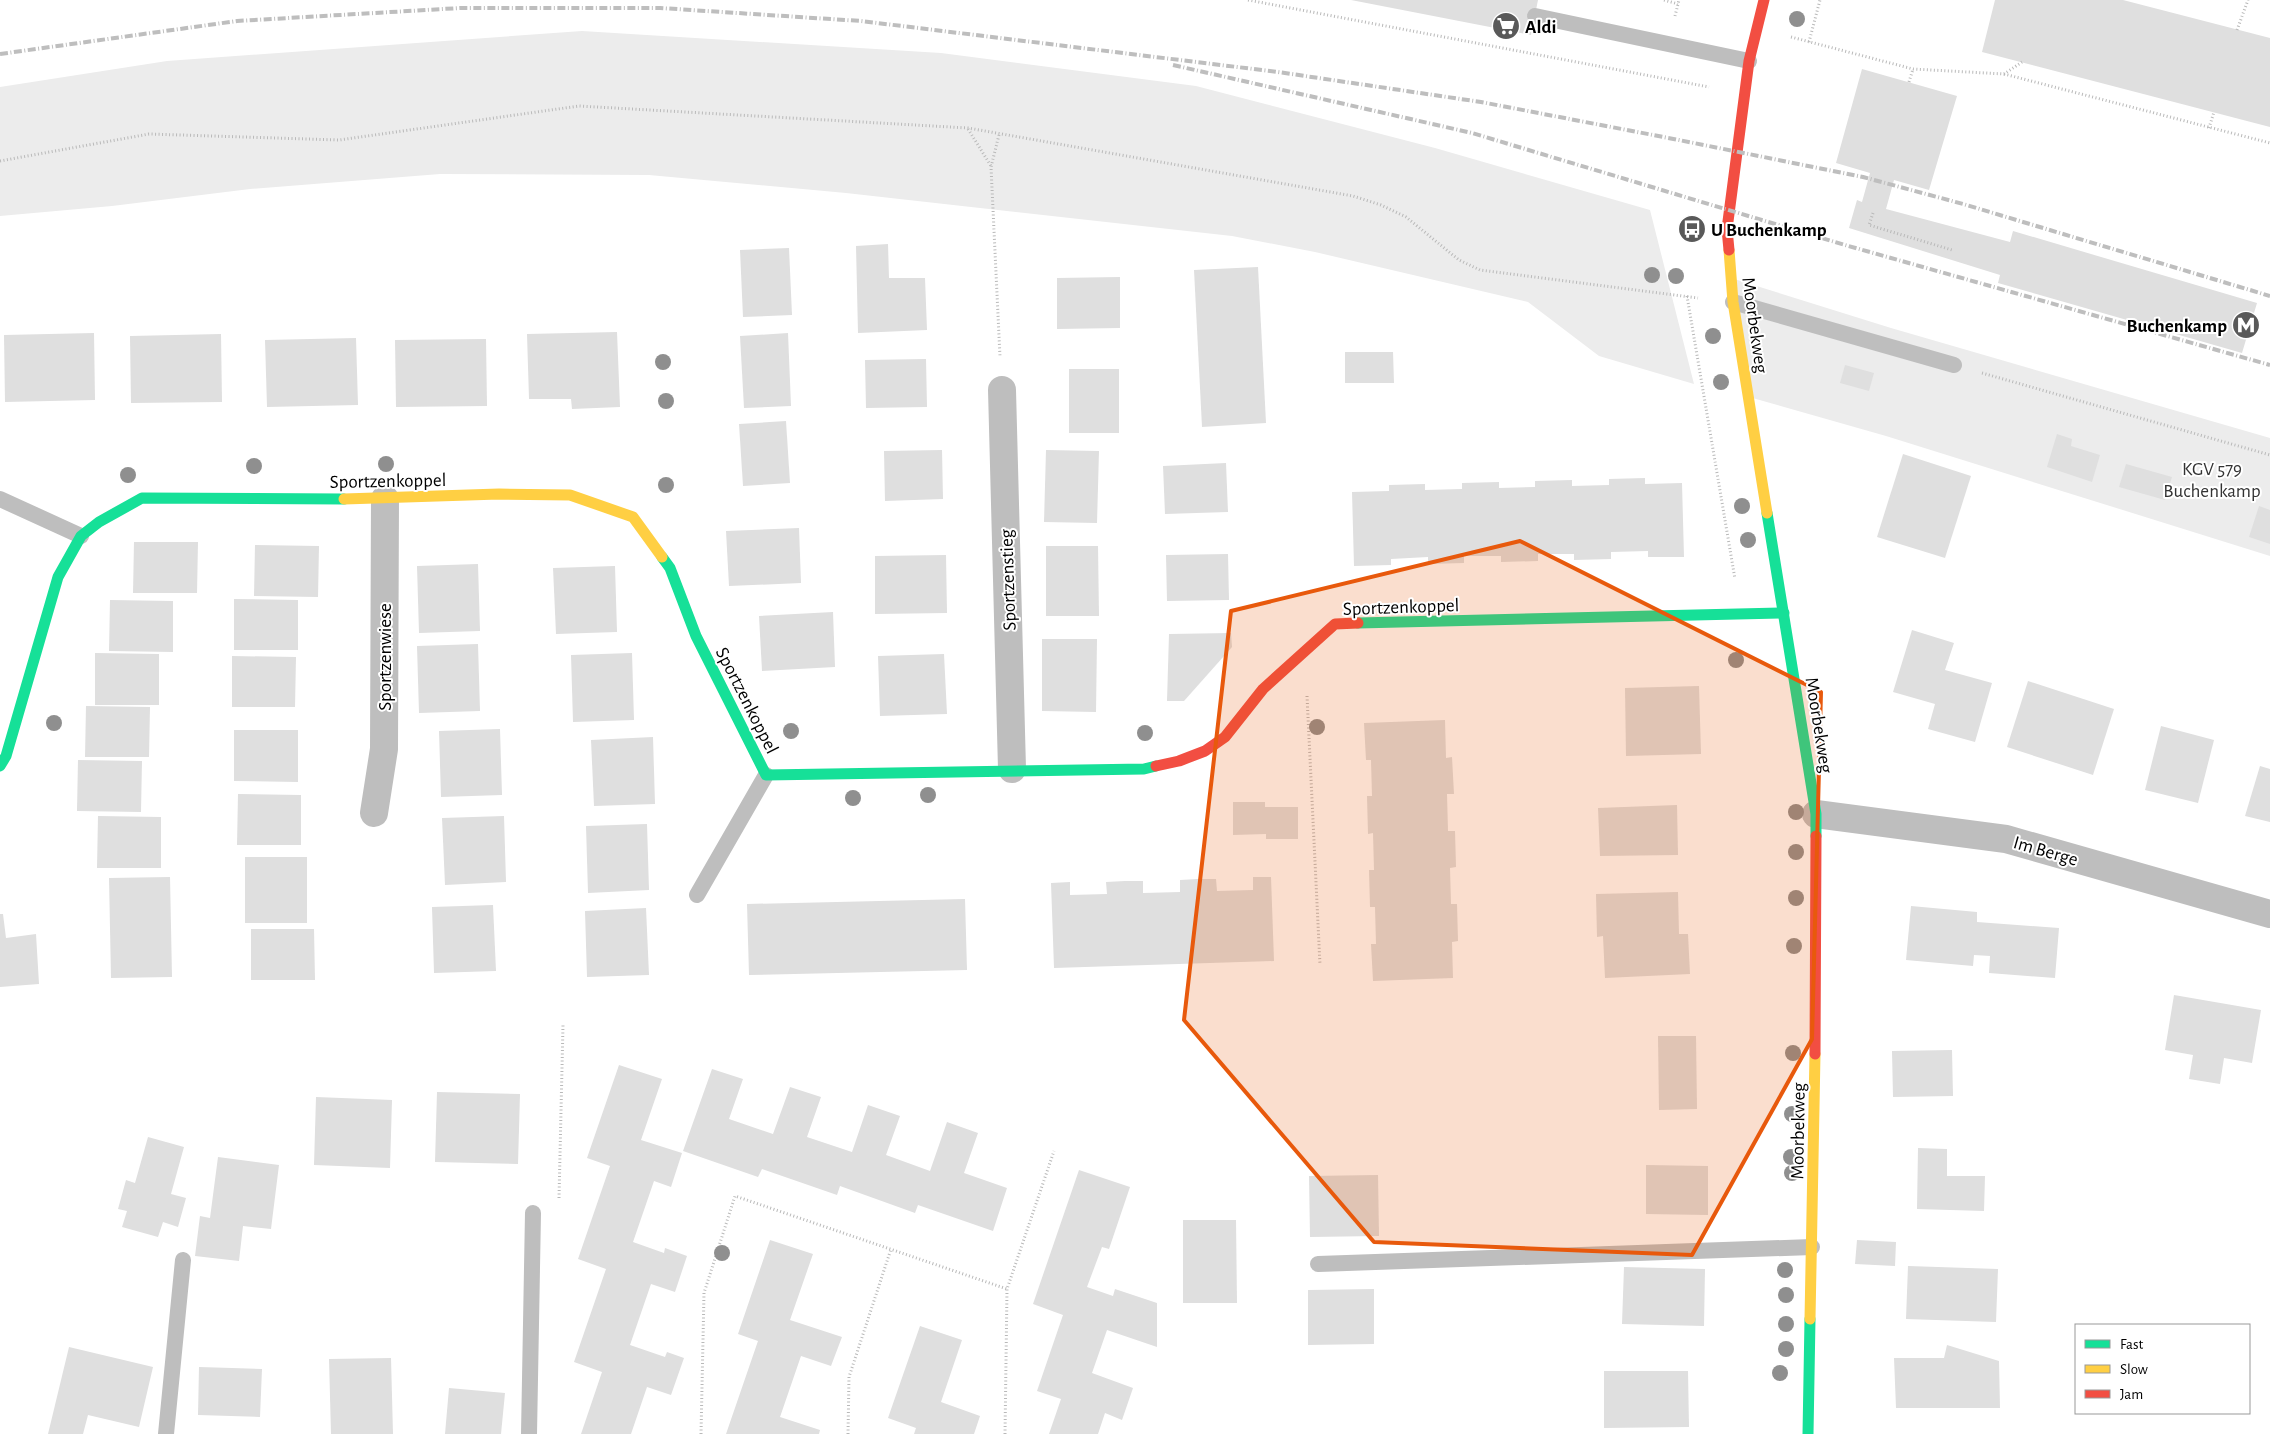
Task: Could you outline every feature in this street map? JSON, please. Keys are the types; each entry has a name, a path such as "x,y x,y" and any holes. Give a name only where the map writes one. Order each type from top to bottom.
{"street":[{"path":"1757,28 1764,0"},
{"name":"Moorbekweg","path":"1757,28 1744,94 1727,229 1733,302 1816,814 1817,974 1808,1434"},
{"name":"Sportzenstieg","path":"1002,390 1012,769"},
{"name":"Sportzenkoppel","path":"0,766 6,756 58,577 81,536 99,522 142,498 385,499 499,494 570,496 633,517 670,568 696,636 766,774 832,775 1012,769 1144,769 1179,761 1205,750 1225,737 1263,689 1335,624 1784,613"},
{"name":"Sportzenwiese","path":"374,813 384,749 385,499"},
{"name":"Im Berge","path":"1816,814 2006,839 2270,914"}],"lane":[{"path":"1534,16 1749,61"},
{"path":"1733,302 1954,365"},
{"path":"0,499 81,536"},
{"path":"697,895 766,774"},
{"path":"529,1434 533,1213"},
{"path":"1318,1264 1812,1247"},
{"path":"166,1434 183,1260"}],"path":[{"path":"1248,0 1744,94"},
{"path":"1664,0 1678,4"},
{"path":"1809,42 1820,0"},
{"path":"2237,30 2248,0"},
{"path":"1757,28 1913,69 2004,74 2270,143"},
{"path":"2004,74 2022,62"},
{"path":"1909,82 1913,69"},
{"path":"0,161 149,134 339,140 579,106 968,128 999,135 1294,184 1354,196 1406,217 1459,260 1480,270 1733,302"},
{"path":"2209,128 2214,112"},
{"path":"968,128 991,167"},
{"path":"999,135 991,167 1002,390"},
{"path":"1872,213 1869,225 1952,250"},
{"path":"1687,296 1741,615"},
{"path":"1954,365 2270,455"},
{"path":"1305,652 1320,965"},
{"path":"1005,1434 1008,1289 1054,1151"},
{"path":"701,1434 704,1293 735,1196 1008,1289"},
{"path":"848,1434 850,1377 891,1249"}],"highlighted area":[{"path":"1520,541 1821,692 1812,1039 1692,1255 1374,1242 1184,1020 1231,611"}],"green space":[{"path":"582,31 941,53 1196,86 1435,148 1650,210 1694,384 1599,356 1528,302 1315,252 1232,236 846,193 649,175 440,174 250,189 112,206 0,216 0,87 167,61"},
{"name":"KGV 579 Buchenkamp","path":"1731,278 1891,328 2270,438 2270,556 1886,436 1749,397"}],"building":[{"name":"Aldi","path":"1351,0 1538,0 1531,35"},
{"path":"1995,0 2123,0 2270,38 2270,127 1982,52"},
{"path":"1862,69 1957,96 1929,190 1894,180 1886,209 2010,242 2013,231 2257,303 2242,353 1998,283 2000,275 1849,228 1857,200 1862,202 1870,173 1836,163"},
{"path":"888,244 889,278 925,278 927,330 858,333 856,246"},
{"path":"789,248 792,315 743,317 740,250"},
{"path":"1258,267 1266,423 1202,427 1194,270"},
{"path":"1120,277 1120,328 1057,329 1057,278"},
{"path":"617,332 620,407 572,409 571,399 529,399 527,334"},
{"path":"94,333 95,400 5,402 4,335"},
{"path":"788,333 791,406 744,408 740,336"},
{"path":"221,334 222,402 131,403 130,336"},
{"path":"356,338 358,405 267,407 265,340"},
{"path":"486,339 487,406 396,407 395,340"},
{"path":"1345,352 1393,352 1394,383 1345,383"},
{"path":"926,359 927,407 866,408 865,360"},
{"path":"1845,365 1874,373 1869,391 1840,383"},
{"path":"1069,369 1119,369 1119,433 1069,433"},
{"path":"786,421 790,483 743,486 739,424"},
{"path":"2057,434 2072,439 2071,446 2100,455 2092,482 2047,467"},
{"path":"942,450 943,499 885,501 884,451"},
{"path":"1046,450 1099,451 1097,523 1044,522"},
{"path":"1903,454 1971,476 1945,558 1877,537"},
{"path":"1226,463 1228,512 1165,514 1163,466"},
{"path":"2126,464 2172,477 2165,500 2119,487"},
{"path":"1645,478 1645,484 1682,483 1684,557 1648,557 1648,551 1611,552 1611,559 1574,560 1574,554 1538,554 1538,561 1501,562 1501,556 1464,556 1464,563 1428,564 1428,557 1391,559 1391,565 1354,566 1352,492 1389,491 1389,485 1425,484 1425,490 1462,489 1462,483 1499,482 1499,488 1535,487 1535,481 1572,480 1572,486 1609,485 1609,479"},
{"path":"2259,506 2270,510 2270,544 2249,537"},
{"path":"799,528 801,583 729,586 726,531"},
{"path":"134,542 198,542 197,593 133,593"},
{"path":"255,545 319,546 318,597 254,596"},
{"path":"1046,546 1098,546 1099,616 1046,616"},
{"path":"1228,554 1229,600 1167,601 1166,555"},
{"path":"946,555 947,613 875,614 875,556"},
{"path":"478,564 480,631 419,633 417,566"},
{"path":"615,566 617,632 556,634 553,568"},
{"path":"234,599 298,600 298,650 234,650"},
{"path":"110,600 173,601 173,652 109,651"},
{"path":"833,612 835,667 762,671 759,616"},
{"path":"1912,630 1954,643 1945,670 1992,683 1975,742 1928,729 1935,704 1893,692"},
{"path":"1231,633 1232,647 1184,701 1167,701 1169,634"},
{"path":"1042,639 1097,639 1096,712 1042,711"},
{"path":"478,644 480,711 419,713 417,646"},
{"path":"95,653 159,654 159,705 95,705"},
{"path":"632,653 634,720 573,722 571,655"},
{"path":"944,654 947,714 880,716 878,656"},
{"path":"232,656 296,657 295,707 232,707"},
{"path":"2028,681 2114,709 2093,775 2007,747"},
{"path":"1699,686 1701,754 1626,756 1625,688"},
{"path":"86,706 150,707 149,757 85,757"},
{"path":"1445,720 1446,758 1452,757 1454,794 1447,794 1448,831 1455,831 1456,867 1450,868 1451,904 1457,904 1458,941 1452,942 1453,978 1373,981 1371,944 1376,944 1375,907 1370,907 1369,870 1374,870 1373,833 1368,834 1367,796 1372,796 1371,760 1366,760 1364,723"},
{"path":"2161,726 2214,740 2198,803 2145,790"},
{"path":"500,729 502,795 441,797 439,731"},
{"path":"234,730 298,730 298,782 234,781"},
{"path":"653,737 655,804 594,806 591,740"},
{"path":"78,760 142,761 141,812 77,811"},
{"path":"2260,766 2270,769 2270,822 2245,816"},
{"path":"238,794 301,795 301,845 237,845"},
{"path":"1233,802 1265,802 1265,807 1298,807 1298,839 1266,839 1266,834 1233,835"},
{"path":"1677,805 1678,855 1600,856 1598,808"},
{"path":"98,816 161,817 161,868 97,868"},
{"path":"504,816 506,882 445,885 442,818"},
{"path":"647,824 649,890 588,893 586,826"},
{"path":"245,857 307,857 307,923 245,923"},
{"path":"170,877 172,977 111,978 109,878"},
{"path":"1253,877 1271,877 1274,961 1054,968 1051,883 1070,882 1070,895 1107,894 1106,882 1125,881 1143,881 1143,893 1180,892 1180,880 1198,879 1216,879 1217,891 1253,890"},
{"path":"1678,892 1679,934 1688,934 1690,974 1605,978 1603,936 1597,937 1596,894"},
{"path":"965,899 967,970 749,975 747,904"},
{"path":"493,905 496,971 434,973 432,907"},
{"path":"1911,906 1977,912 1977,922 2059,928 2055,978 1989,973 1990,956 1974,955 1973,966 1906,960"},
{"path":"646,908 649,975 587,977 585,911"},
{"path":"0,914 3,914 6,938 36,934 39,984 0,987"},
{"path":"251,929 314,929 315,980 251,980"},
{"path":"2174,995 2261,1010 2252,1063 2224,1058 2220,1084 2189,1079 2193,1055 2165,1050"},
{"path":"1658,1036 1696,1036 1697,1109 1659,1110"},
{"path":"1952,1050 1953,1096 1893,1097 1892,1051"},
{"path":"619,1065 662,1079 641,1140 682,1153 671,1187 654,1181 633,1242 664,1253 665,1248 687,1256 675,1292 651,1284 630,1345 665,1357 667,1352 684,1358 671,1395 647,1387 631,1434 581,1434 602,1372 574,1362 606,1269 578,1259 610,1166 587,1158"},
{"path":"712,1069 743,1079 729,1119 773,1134 790,1087 821,1097 807,1137 852,1152 868,1105 900,1116 886,1155 930,1171 947,1122 978,1133 964,1173 1007,1188 993,1231 918,1205 915,1213 840,1186 837,1195 762,1169 758,1177 683,1151"},
{"path":"437,1092 520,1094 518,1164 435,1162"},
{"path":"316,1097 392,1100 390,1168 314,1165"},
{"path":"148,1137 184,1147 171,1194 186,1198 178,1227 163,1222 158,1237 122,1227 127,1211 118,1209 126,1180 135,1183"},
{"path":"1918,1148 1947,1149 1947,1176 1985,1176 1984,1211 1917,1209"},
{"path":"218,1157 279,1165 271,1229 243,1226 239,1261 195,1256 200,1216 210,1218"},
{"path":"1646,1165 1708,1166 1708,1215 1646,1214"},
{"path":"1079,1170 1130,1187 1109,1249 1102,1247 1087,1287 1113,1296 1115,1289 1157,1303 1157,1347 1107,1330 1092,1373 1133,1388 1122,1420 1105,1413 1098,1434 1049,1434 1061,1399 1037,1391 1063,1315 1033,1304"},
{"path":"1378,1175 1379,1236 1310,1237 1309,1176"},
{"path":"1183,1220 1236,1220 1237,1303 1183,1303"},
{"path":"770,1240 813,1254 790,1320 842,1337 831,1366 801,1356 780,1417 820,1430 819,1434 726,1434 758,1341 738,1334"},
{"path":"1857,1240 1896,1242 1895,1266 1855,1264"},
{"path":"1908,1266 1998,1269 1996,1322 1906,1319"},
{"path":"1624,1267 1705,1269 1704,1326 1622,1324"},
{"path":"1374,1289 1374,1344 1308,1345 1308,1290"},
{"path":"920,1326 962,1340 941,1402 980,1416 974,1434 914,1434 916,1428 888,1418"},
{"path":"1947,1345 1999,1361 2000,1408 1896,1408 1894,1358 1944,1358"},
{"path":"69,1347 153,1367 139,1427 88,1415 83,1434 48,1434"},
{"path":"391,1358 393,1434 331,1434 329,1359"},
{"path":"199,1367 262,1369 260,1417 198,1415"},
{"path":"1604,1371 1688,1371 1689,1427 1604,1428"},
{"path":"449,1388 505,1393 501,1434 445,1434"}],"railway":[{"path":"0,54 237,21 460,8 660,8 861,21 1278,72 1481,102 1679,140 1863,177 1963,204 2270,296"},
{"path":"1173,65 1472,133 1845,245 2270,365"}],"traffic: fast":[{"path":"0,766 6,756 58,577 81,536 99,522 142,498 344,499"},
{"path":"1767,513 1816,814 1816,836"},
{"path":"662,557 670,568 696,636 766,775 1144,769 1156,766"},
{"path":"1358,623 1784,613"},
{"path":"1808,1434 1810,1319"}],"traffic: slow":[{"path":"1729,250 1733,302 1767,513"},
{"path":"344,499 499,494 570,495 633,517 662,557"},
{"path":"1810,1319 1815,1054"}],"traffic: jam":[{"path":"1729,250 1727,229 1749,61 1764,0"},
{"path":"1156,766 1179,761 1205,751 1225,737 1263,689 1335,624 1358,623"},
{"path":"1815,1054 1816,836"}],"place":[{"name":"Aldi","path":"1506,26"},
{"name":"U Buchenkamp","path":"1692,229"},
{"name":"Buchenkamp","path":"2246,325"}]}
